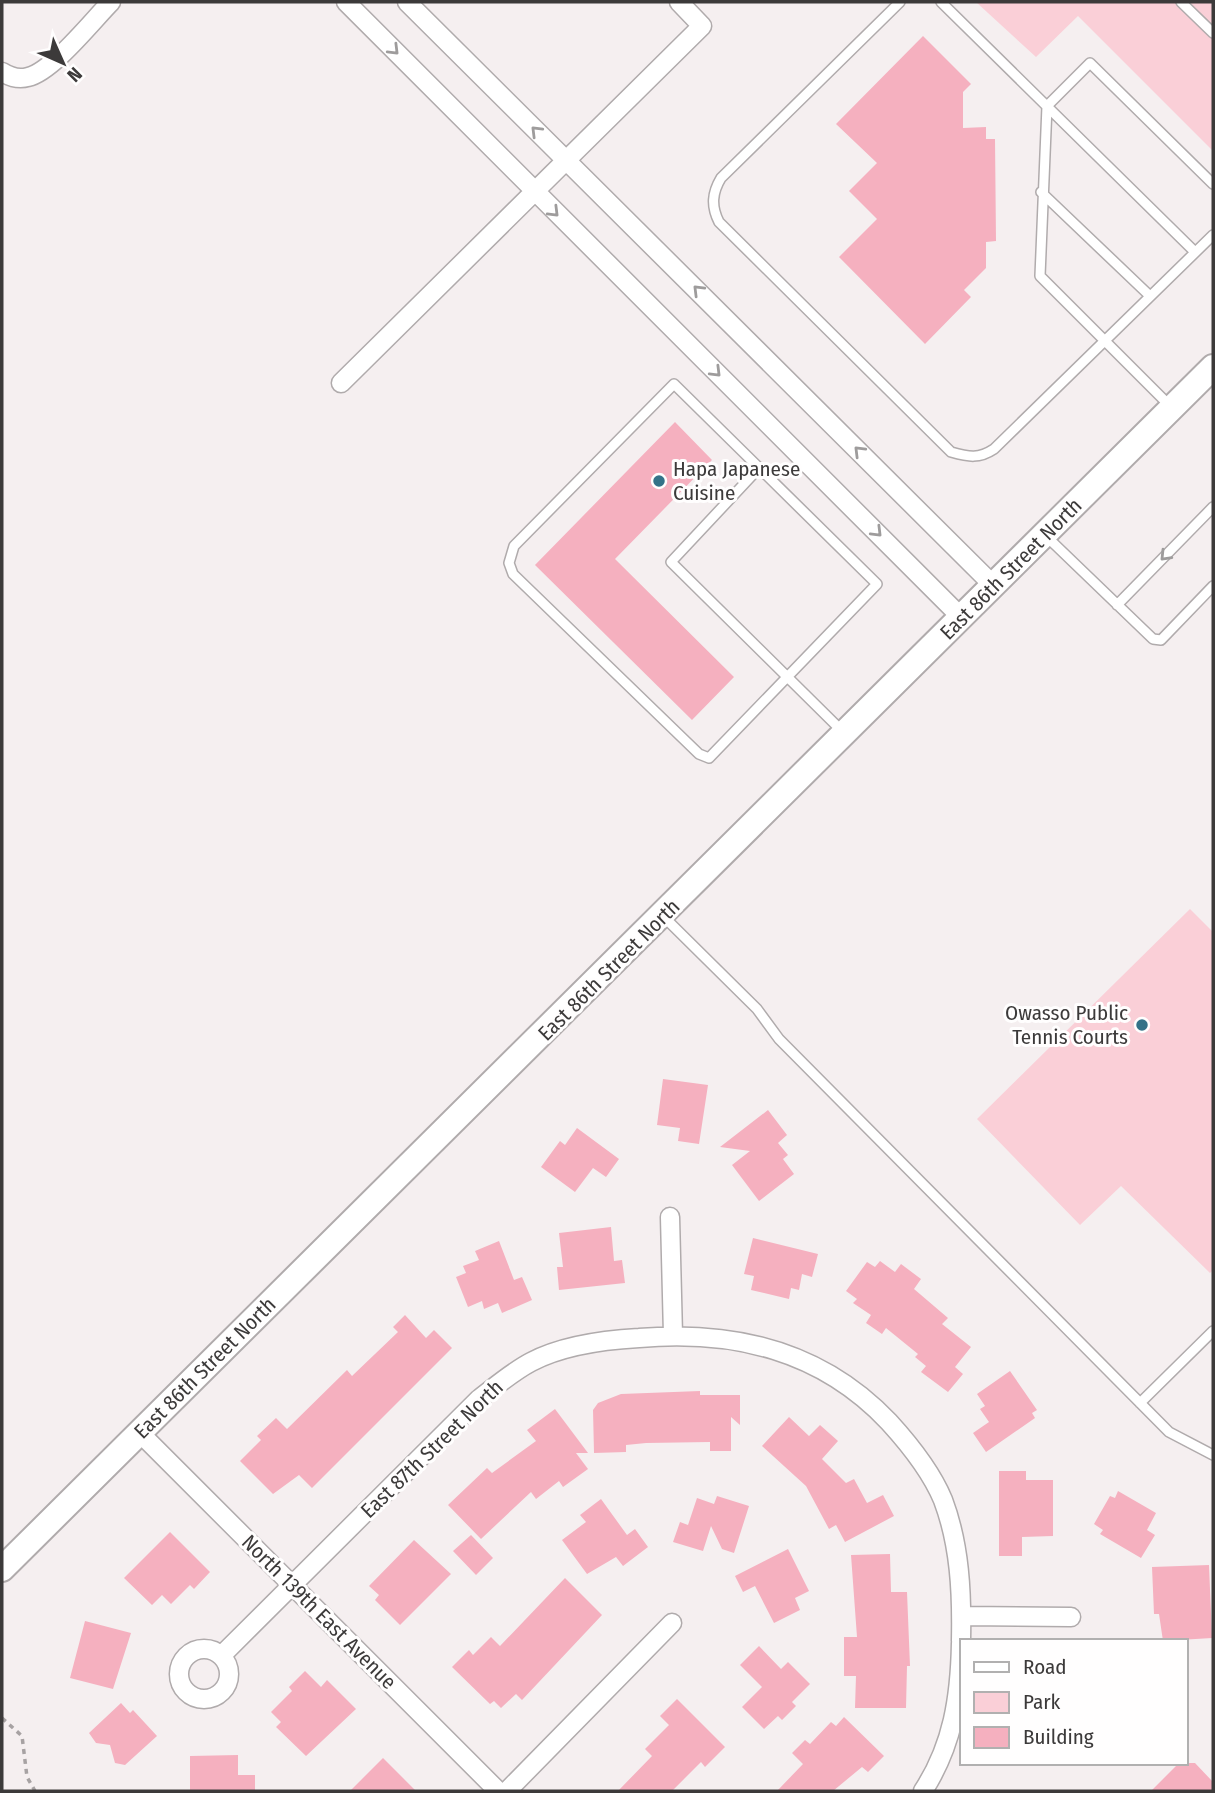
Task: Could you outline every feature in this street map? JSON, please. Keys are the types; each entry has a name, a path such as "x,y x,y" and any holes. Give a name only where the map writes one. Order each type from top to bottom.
{"main road":[{"name":"East 86th Street North","path":"2,1569 663,916 1213,367"}],"street":[{"path":"2,72 12,78 29,77 44,69 111,2"},
{"path":"346,2 962,618"},
{"path":"407,2 994,586"},
{"path":"341,383 702,26 678,2"},
{"path":"670,1217 673,1335"},
{"name":"East 87th Street North","path":"222,1655 479,1399 505,1378 531,1362 575,1347 673,1335 751,1342 795,1355 841,1380 880,1413 907,1441 942,1497 958,1555 961,1639"},
{"name":"North 139th East Avenue","path":"139,1433 498,1791"},
{"path":"962,1616 1072,1617"},
{"path":"507,1791 672,1623"},
{"name":"East 87th Street North","path":"923,1791 946,1748 956,1715 960,1657"}],"lane":[{"path":"900,2 721,178 714,189 712,203 719,222 951,452 970,457 983,456 994,449 1213,235"},
{"path":"941,2 1195,252"},
{"path":"1181,2 1213,33"},
{"path":"1172,408 1041,276 1041,192 1047,106 1090,63 1213,184"},
{"path":"1041,192 1150,296"},
{"path":"674,384 877,584 787,679 709,758 699,754 513,574 509,563 514,546 674,384"},
{"path":"759,468 671,562 845,735"},
{"path":"1117,605 1213,507"},
{"path":"1045,535 1153,639 1161,640 1213,586"},
{"path":"663,916 757,1009 779,1039 1168,1432 1213,1455"},
{"path":"1140,1403 1213,1331"}],"path":[{"path":"2,1718 24,1740 27,1777 35,1791"}],"green space":[{"path":"976,2 1213,2 1213,151 1078,16 1036,57"},
{"name":"Owasso Public Tennis Courts","path":"1190,909 1213,932 1213,1270 1210,1273 1121,1186 1080,1225 977,1119"}],"building":[{"path":"923,36 971,84 963,92 963,128 986,127 986,139 995,139 996,241 986,242 986,268 964,290 971,297 925,344 839,257 877,219 849,191 877,163 836,124"},
{"path":"675,422 712,460 615,559 734,677 692,720 535,565"},
{"path":"663,1079 708,1085 699,1144 678,1141 680,1128 657,1125"},
{"path":"768,1110 787,1135 778,1143 788,1155 783,1159 794,1174 759,1201 732,1165 750,1151 720,1147"},
{"path":"577,1128 619,1159 606,1177 593,1168 575,1192 541,1167 560,1141 565,1145"},
{"path":"611,1227 614,1261 622,1260 625,1283 559,1290 557,1267 563,1267 559,1233"},
{"path":"753,1238 818,1254 812,1277 802,1274 799,1290 791,1288 789,1299 751,1290 754,1276 744,1274"},
{"path":"499,1241 514,1280 522,1277 532,1300 502,1313 498,1303 484,1309 482,1301 468,1307 456,1277 466,1273 463,1266 479,1260 475,1251"},
{"path":"880,1261 895,1272 901,1264 921,1279 914,1289 948,1318 942,1324 971,1347 955,1367 963,1374 948,1392 921,1372 926,1366 915,1357 918,1354 886,1328 882,1334 866,1323 871,1315 853,1303 857,1299 846,1291 867,1262 875,1267"},
{"path":"405,1315 426,1338 434,1330 452,1348 312,1488 299,1475 273,1494 240,1461 261,1440 257,1436 276,1418 287,1429 347,1370 352,1376 398,1332 393,1327"},
{"path":"1010,1371 1037,1410 1032,1413 1035,1418 986,1452 973,1433 989,1422 980,1409 985,1406 977,1394"},
{"path":"700,1391 700,1395 740,1395 740,1425 731,1417 731,1451 710,1451 710,1442 646,1443 626,1445 626,1452 594,1453 593,1410 598,1403 621,1394"},
{"path":"555,1409 588,1453 576,1453 588,1469 563,1487 559,1481 536,1499 531,1492 481,1539 448,1505 487,1468 492,1473 536,1441 527,1430"},
{"path":"789,1417 809,1436 820,1425 838,1441 822,1459 846,1483 854,1479 867,1503 883,1495 894,1516 845,1542 836,1525 829,1529 806,1486 762,1446"},
{"path":"999,1471 1026,1471 1026,1480 1053,1480 1053,1536 1022,1537 1022,1556 999,1556"},
{"path":"1118,1491 1156,1513 1147,1530 1155,1535 1141,1558 1100,1534 1103,1530 1094,1524 1110,1496 1115,1498"},
{"path":"717,1496 749,1506 734,1553 722,1549 711,1526 703,1551 673,1542 680,1522 688,1525 697,1498 714,1504"},
{"path":"601,1499 627,1535 635,1529 648,1547 623,1566 616,1557 587,1574 562,1540 586,1522 580,1515"},
{"path":"170,1532 210,1572 194,1589 190,1585 171,1604 162,1595 152,1605 124,1578"},
{"path":"471,1535 493,1558 476,1575 453,1551"},
{"path":"414,1540 451,1574 400,1625 375,1600 379,1595 369,1586"},
{"path":"788,1549 809,1591 795,1598 800,1610 774,1623 755,1586 743,1592 735,1576"},
{"path":"890,1554 891,1592 907,1592 910,1666 907,1666 906,1708 855,1708 856,1676 844,1676 844,1637 857,1637 851,1555"},
{"path":"1209,1565 1212,1638 1163,1639 1159,1614 1154,1614 1152,1567"},
{"path":"565,1578 602,1615 522,1700 516,1694 501,1708 494,1701 490,1704 452,1667 469,1650 473,1655 491,1637 500,1646"},
{"path":"85,1621 131,1633 113,1689 70,1678"},
{"path":"759,1646 781,1669 788,1662 810,1684 792,1702 796,1706 782,1720 778,1716 764,1729 742,1707 762,1687 740,1665"},
{"path":"305,1671 321,1687 327,1680 356,1709 306,1756 276,1727 281,1722 271,1712 292,1691 289,1687"},
{"path":"677,1699 725,1747 705,1767 701,1762 672,1791 618,1791 652,1756 645,1749 669,1725 660,1716"},
{"path":"121,1703 130,1713 133,1710 157,1736 125,1765 115,1763 110,1745 96,1743 89,1733"},
{"path":"844,1717 884,1756 868,1772 862,1767 833,1791 777,1791 803,1764 792,1753 805,1740 810,1744 831,1722 836,1726"},
{"path":"238,1755 238,1775 255,1775 255,1791 190,1791 190,1756"},
{"path":"383,1758 416,1791 350,1791"},
{"path":"1187,1763 1195,1763 1213,1782 1213,1791 1151,1791 1177,1765"}],"place":[{"name":"Hapa Japanese Cuisine","path":"659,481"},
{"name":"Owasso Public Tennis Courts","path":"1142,1025"}]}
